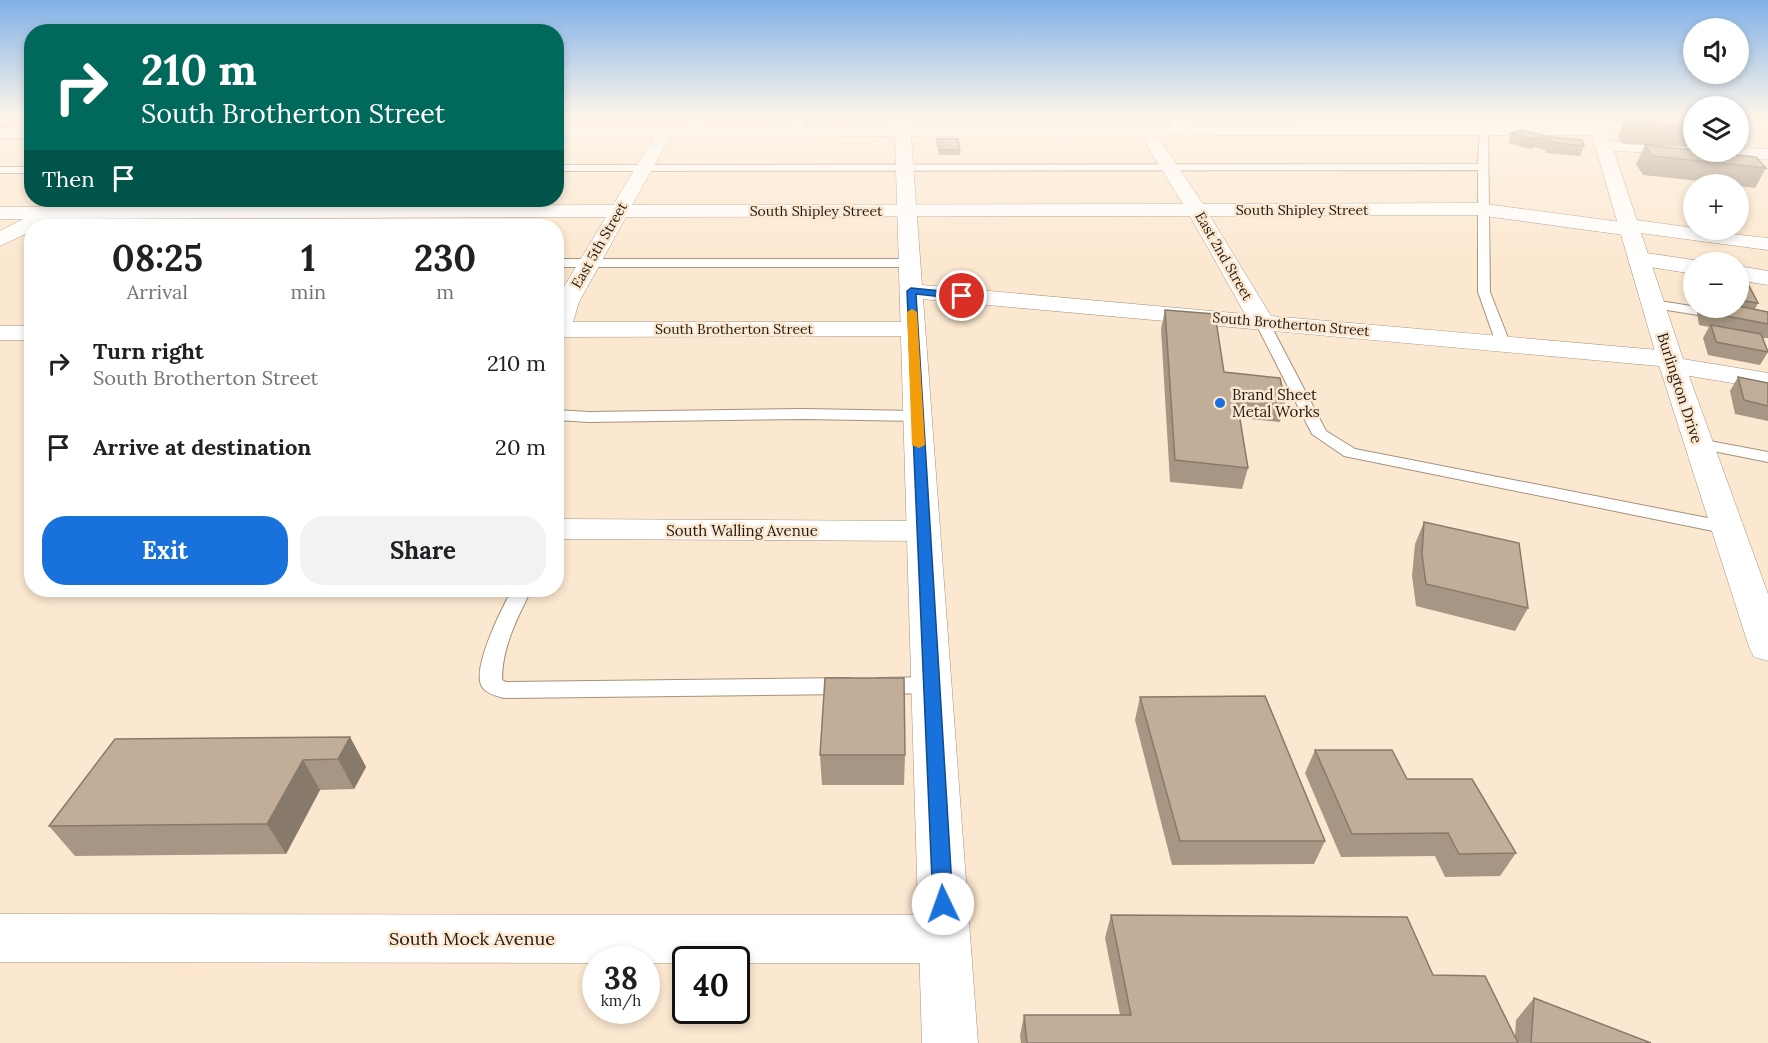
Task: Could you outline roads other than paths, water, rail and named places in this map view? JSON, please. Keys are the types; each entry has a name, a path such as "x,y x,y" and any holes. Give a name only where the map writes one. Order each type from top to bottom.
{"street":[{"name":"East 5th Street","path":"564,311 645,166"},
{"name":"East 2nd Street","path":"1169,166 1262,322"},
{"name":"Burlington Drive","path":"1612,166 1671,362 1768,647"},
{"path":"904,167 950,1043"},
{"path":"37,219 59,207"},
{"name":"South Shipley Street","path":"0,213 303,207"},
{"name":"South Shipley Street","path":"390,207 618,212 1484,209 1768,244"},
{"path":"0,240 24,226"},
{"path":"1639,260 1683,266"},
{"path":"1749,275 1768,278"},
{"name":"South Brotherton Street","path":"911,277 1262,322 1503,343 1671,362 1768,381"},
{"name":"South Brotherton Street","path":"564,331 912,329"},
{"path":"0,333 24,333"},
{"name":"South Walling Avenue","path":"564,530 924,531"},
{"name":"South Mock Avenue","path":"0,938 945,939"}],"lane":[{"path":"564,168 1483,167 1484,292 1503,343"},
{"path":"0,170 24,170"},
{"path":"564,263 911,277"},
{"path":"1653,304 1768,322"},
{"path":"1262,322 1320,434 1350,453 1728,528"},
{"path":"564,415 804,414 917,416"},
{"path":"1699,444 1768,457"},
{"path":"518,597 499,634 490,667 491,684 504,690 931,685"}],"place":[{"name":"Brand Sheet Metal Works","path":"1220,403"}]}
